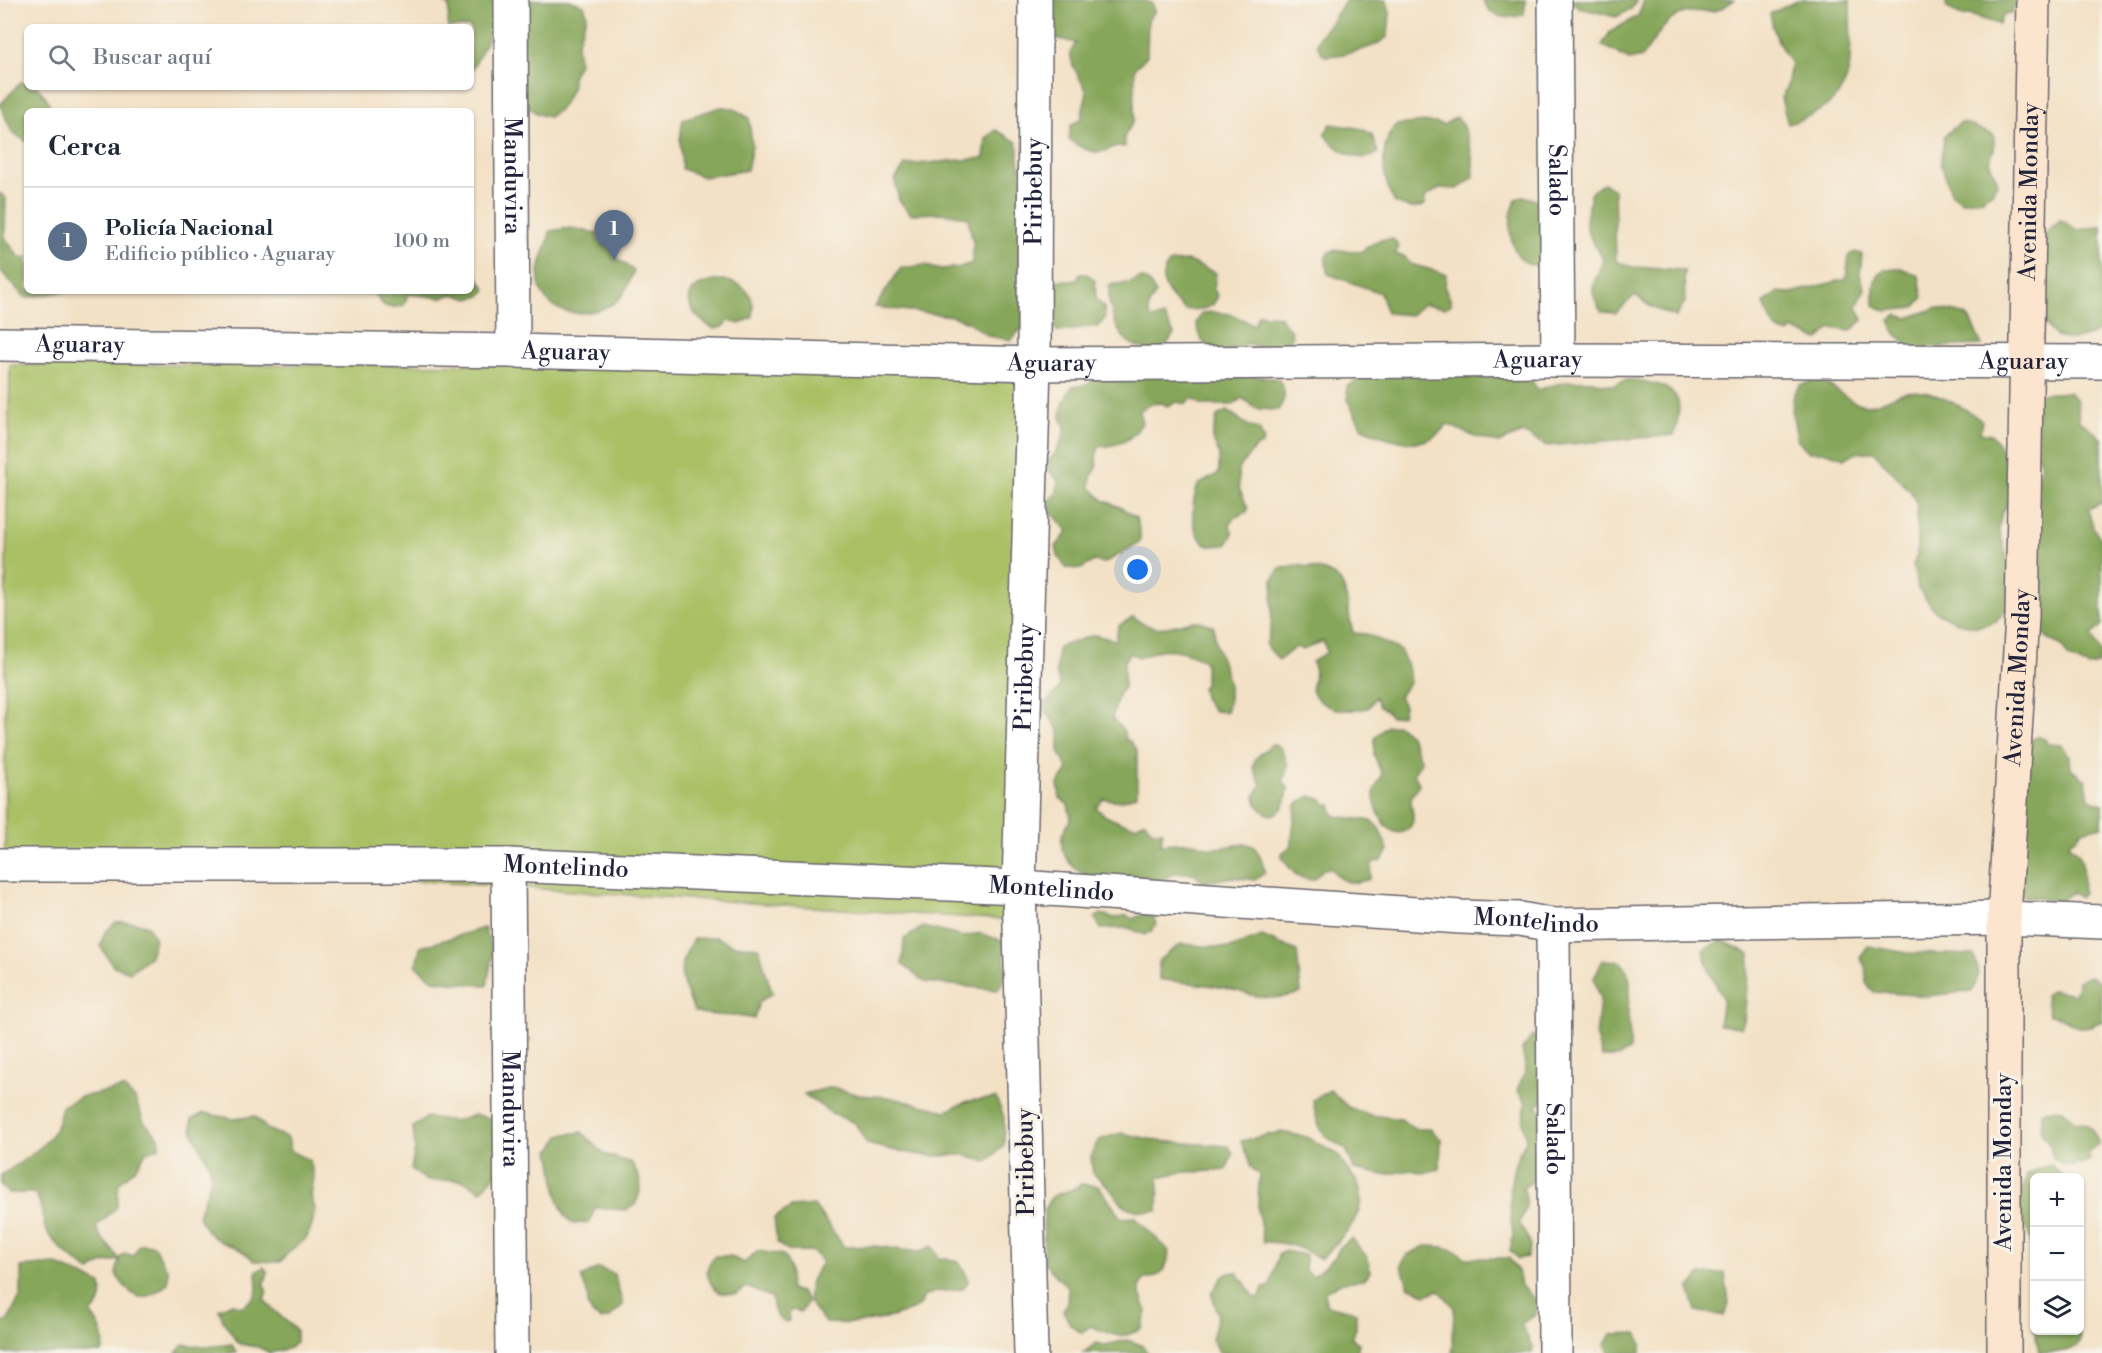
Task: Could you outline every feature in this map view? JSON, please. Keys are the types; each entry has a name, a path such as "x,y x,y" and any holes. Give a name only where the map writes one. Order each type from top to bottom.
{"main road":[{"name":"Avenida Monday","path":"2004,1353 2004,918 2022,617 2033,0"}],"street":[{"name":"Manduvira","path":"511,0 513,351"},
{"name":"Piribebuy","path":"1031,1353 1019,887 1034,364 1035,0"},
{"name":"Salado","path":"1555,0 1558,360"},
{"name":"Aguaray","path":"0,344 513,351 1034,364 1558,360 2102,362"},
{"name":"Montelindo","path":"0,865 508,865 1019,887 1448,917 1520,919 1552,925 2004,918 2102,922"},
{"name":"Manduvira","path":"508,865 512,1353"},
{"name":"Salado","path":"1552,925 1555,1353"}],"green space":[{"path":"439,0 496,0 496,22 474,66 474,24 448,24 449,6"},
{"path":"524,0 569,0 584,5 587,15 577,44 579,63 572,77 572,88 561,108 549,117 532,110 522,95"},
{"path":"1036,0 1145,0 1152,4 1155,11 1148,20 1147,56 1135,68 1134,120 1124,137 1125,147 1117,146 1097,152 1084,148 1069,139 1071,125 1081,119 1087,92 1073,66 1070,53 1076,43 1050,37"},
{"path":"1347,0 1387,0 1390,13 1388,36 1368,48 1325,56 1318,47 1318,39"},
{"path":"1483,0 1526,0 1524,14 1512,17 1500,16 1490,11"},
{"path":"1570,0 1637,0 1631,9 1616,17 1580,8"},
{"path":"1644,0 1734,0 1714,11 1692,11 1677,16 1665,25 1642,57 1629,60 1602,45 1610,32 1638,16"},
{"path":"1798,0 1850,0 1850,62 1847,78 1840,92 1829,104 1812,115 1788,124 1781,98 1787,86 1791,64 1778,40 1770,14"},
{"path":"1945,0 2017,0 2012,14 2004,15 1999,24 1970,15 1962,17 1947,7"},
{"path":"21,82 24,83 24,90 40,90 51,108 24,108 24,140 12,132 0,105"},
{"path":"721,107 733,108 749,118 752,146 747,170 704,177 682,169 680,139 683,119"},
{"path":"1457,117 1470,146 1474,177 1458,189 1440,188 1425,197 1425,205 1421,207 1410,208 1395,203 1387,184 1384,163 1386,142 1390,133 1396,125 1425,122 1443,125"},
{"path":"1960,123 1970,124 1994,135 1994,150 1989,161 1998,182 1992,193 1984,199 1962,201 1951,193 1941,164 1944,136"},
{"path":"1331,124 1363,129 1372,135 1378,153 1364,158 1342,150 1324,134"},
{"path":"996,130 1017,142 1021,175 1023,327 1011,340 988,336 968,322 952,316 875,307 901,268 925,265 936,269 957,268 972,263 973,243 968,217 942,213 911,214 899,201 895,180 905,165 984,158 986,138"},
{"path":"1604,183 1614,190 1616,261 1632,267 1684,270 1685,302 1676,317 1651,307 1635,295 1616,313 1602,312 1597,303 1593,285 1603,260 1588,234 1586,221 1590,193"},
{"path":"0,193 6,198 5,238 20,258 24,257 24,294 50,294 25,298 0,270"},
{"path":"1523,196 1547,206 1543,266 1526,262 1515,251 1512,244 1510,227 1512,213 1516,199"},
{"path":"2060,220 2078,230 2102,226 2102,328 2081,338 2058,337 2049,329 2043,316 2040,300 2044,235"},
{"path":"571,228 598,233 598,240 615,247 618,259 634,271 623,294 609,306 588,312 565,311 555,307 547,300 541,290 540,267 550,231"},
{"path":"1393,239 1399,247 1395,254 1405,257 1411,264 1446,274 1445,288 1451,301 1449,306 1444,308 1423,304 1411,315 1387,313 1380,293 1328,274 1326,257 1328,253 1338,250 1360,252 1379,240"},
{"path":"1855,252 1862,254 1860,275 1865,289 1857,306 1863,320 1851,331 1831,328 1818,340 1792,329 1789,333 1775,327 1764,303 1778,292 1791,293 1846,279 1849,255"},
{"path":"1188,261 1216,273 1214,290 1218,296 1213,305 1203,309 1185,310 1165,287 1163,274 1171,262"},
{"path":"1901,268 1919,276 1923,297 1914,308 1885,311 1874,305 1876,277 1884,270"},
{"path":"474,272 486,289 481,296 469,299 453,294 474,294"},
{"path":"1080,274 1087,274 1095,280 1096,299 1104,307 1105,318 1098,327 1057,331 1051,320 1047,304 1048,289 1058,281 1077,280"},
{"path":"1141,278 1148,281 1156,293 1149,306 1152,319 1164,316 1174,334 1166,346 1154,352 1136,346 1123,336 1114,321 1110,304 1109,287 1113,284 1130,283"},
{"path":"723,280 737,284 747,291 753,302 753,317 740,324 729,321 723,327 715,329 695,314 689,299 692,292 699,286"},
{"path":"375,294 408,294 404,305 389,307"},
{"path":"408,294 453,294 442,298"},
{"path":"1936,308 1964,314 1968,317 1982,345 1909,348 1894,331 1890,320 1897,315 1908,318"},
{"path":"1211,312 1231,314 1254,325 1258,314 1279,316 1291,331 1292,337 1289,343 1268,350 1246,343 1240,348 1218,352 1202,341 1196,323 1201,314"},
{"path":"1034,364 1034,922 5,853 5,625 10,365"},
{"path":"1515,368 1529,377 1538,390 1578,381 1610,385 1633,380 1662,386 1670,390 1678,401 1679,408 1674,435 1547,446 1523,433 1498,443 1473,436 1447,424 1438,434 1429,439 1407,442 1384,437 1362,428 1348,401 1347,386 1364,377"},
{"path":"1221,372 1278,379 1284,394 1281,406 1278,410 1256,409 1242,398 1233,405 1202,405 1192,398 1185,404 1177,402 1167,406 1162,403 1151,404 1139,411 1142,423 1129,438 1119,444 1099,447 1096,457 1097,468 1091,477 1090,487 1103,500 1122,508 1136,518 1140,531 1140,542 1105,563 1094,561 1081,569 1066,568 1058,556 1056,547 1068,531 1051,512 1048,501 1056,494 1059,482 1048,469 1048,461 1057,450 1063,436 1065,426 1061,412 1072,387 1089,384 1093,379 1193,374 1200,381"},
{"path":"1813,381 1825,383 1857,403 1869,405 1912,391 1933,394 1955,403 1982,421 1980,433 1992,435 2014,467 2015,500 2002,511 1999,529 2011,573 2006,610 1996,621 1977,627 1958,623 1936,612 1918,589 1913,565 1917,555 1917,505 1911,492 1874,452 1859,452 1845,458 1826,452 1809,452 1797,440 1792,409 1794,393 1800,385"},
{"path":"2069,392 2077,401 2079,420 2102,438 2102,503 2088,509 2093,527 2102,541 2102,625 2092,635 2102,655 2098,664 2088,667 2069,658 2061,645 2051,641 2038,629 2017,594 2011,543 2042,465 2016,417 2037,394"},
{"path":"1227,411 1259,429 1264,440 1262,445 1255,448 1238,469 1239,488 1248,508 1247,512 1233,518 1230,526 1233,534 1226,545 1210,546 1198,535 1195,527 1194,501 1198,485 1219,473 1219,453 1212,439 1217,416"},
{"path":"1296,565 1328,572 1342,584 1353,633 1367,634 1400,650 1408,667 1410,682 1399,696 1404,706 1402,715 1391,717 1386,710 1379,707 1375,697 1368,708 1351,710 1329,707 1316,698 1311,690 1315,671 1312,662 1327,652 1323,641 1303,650 1296,647 1279,660 1266,645 1271,628 1273,580 1279,569"},
{"path":"1133,617 1156,627 1194,621 1204,622 1214,627 1227,679 1229,700 1226,712 1214,711 1204,698 1202,688 1205,684 1205,662 1195,656 1171,650 1160,650 1142,657 1130,653 1124,662 1124,688 1119,693 1112,718 1124,731 1125,740 1129,740 1137,751 1137,795 1121,801 1104,799 1096,807 1104,815 1114,820 1136,826 1145,821 1152,831 1163,831 1161,844 1190,842 1212,848 1239,844 1251,845 1261,858 1265,872 1255,880 1232,877 1203,883 1194,873 1174,873 1162,880 1146,880 1136,876 1125,884 1115,883 1081,873 1068,860 1063,851 1062,835 1071,817 1068,805 1060,798 1058,784 1068,770 1059,751 1059,730 1045,709 1047,702 1060,687 1056,672 1058,647 1094,635 1116,640 1118,626"},
{"path":"1398,725 1410,735 1421,762 1414,773 1419,784 1411,798 1413,822 1402,832 1395,832 1389,828 1379,815 1374,799 1375,788 1382,775 1374,755 1375,737 1387,726"},
{"path":"2038,736 2045,739 2047,744 2062,745 2070,757 2071,769 2086,780 2089,799 2102,804 2102,826 2081,831 2078,837 2070,841 2069,846 2075,849 2081,860 2083,894 2079,897 2072,892 2060,901 2025,897 2005,875 2023,755 2031,740"},
{"path":"1272,744 1281,748 1288,766 1283,781 1288,788 1284,805 1272,815 1263,811 1256,802 1255,795 1261,785 1253,767 1255,759"},
{"path":"1310,796 1323,800 1327,805 1331,804 1333,814 1336,816 1372,821 1379,828 1388,850 1382,860 1372,863 1370,879 1348,882 1339,877 1331,868 1323,869 1314,880 1295,874 1289,867 1282,853 1291,846 1296,805"},
{"path":"1101,914 1115,918 1127,915 1132,919 1143,914 1153,916 1156,924 1152,931 1145,935 1129,928 1101,929 1095,918"},
{"path":"116,922 134,922 148,926 155,939 150,956 130,972 113,966 100,946 105,932"},
{"path":"923,927 964,937 980,933 1003,941 1006,975 998,990 925,982 902,964 904,939"},
{"path":"484,928 493,952 487,986 433,980 416,966 420,947"},
{"path":"1262,936 1297,951 1301,993 1268,998 1212,986 1159,979 1159,960 1181,944 1230,948"},
{"path":"716,937 732,945 759,947 773,993 759,1002 754,1019 694,1011 683,982 683,960 693,939"},
{"path":"1721,940 1750,954 1744,1021 1741,1027 1719,1025 1723,998 1710,973 1703,950"},
{"path":"1868,946 1907,953 1974,955 1979,974 1972,991 1928,996 1874,992 1866,983 1866,968 1860,957"},
{"path":"1603,960 1620,961 1629,978 1630,1049 1618,1057 1602,1057 1596,1038 1600,999 1594,978"},
{"path":"2090,976 2102,983 2100,1000 2102,1002 2102,1021 2077,1027 2058,1016 2049,1015 2045,995 2052,990 2074,994 2078,981"},
{"path":"1533,1035 1546,1045 1546,1098 1536,1106 1550,1119 1550,1134 1536,1149 1535,1179 1523,1188 1526,1206 1519,1223 1531,1244 1527,1257 1518,1259 1510,1250 1513,1238 1511,1187 1514,1168 1526,1141 1523,1121 1526,1103 1517,1090 1526,1070 1522,1050"},
{"path":"832,1087 859,1095 888,1097 946,1111 968,1101 996,1098 1004,1117 1004,1146 986,1162 965,1155 919,1155 867,1144 855,1123 831,1113 804,1094"},
{"path":"123,1088 135,1099 144,1122 159,1137 159,1148 146,1152 136,1168 119,1183 117,1207 96,1227 119,1259 125,1253 133,1256 140,1244 153,1245 168,1271 168,1283 152,1295 145,1297 134,1295 122,1283 116,1274 119,1260 101,1264 90,1271 63,1250 47,1231 35,1193 8,1193 1,1186 1,1175 31,1155 48,1139 55,1129 61,1107 80,1097"},
{"path":"1330,1090 1348,1107 1371,1115 1401,1119 1414,1129 1430,1129 1441,1139 1440,1169 1422,1173 1412,1170 1384,1175 1354,1169 1346,1149 1325,1135 1316,1118 1313,1100"},
{"path":"2063,1110 2076,1122 2086,1124 2091,1128 2099,1144 2088,1153 2090,1160 2081,1165 2077,1162 2075,1165 2064,1165 2052,1158 2050,1145 2041,1132 2042,1111"},
{"path":"204,1113 234,1119 255,1116 267,1129 288,1138 291,1151 310,1160 314,1178 311,1196 315,1209 312,1226 306,1239 280,1262 254,1261 238,1249 211,1235 198,1216 209,1185 210,1172 209,1164 194,1135 192,1119"},
{"path":"475,1115 496,1119 497,1173 481,1191 462,1180 427,1181 411,1169 415,1149 413,1127 427,1117 454,1121"},
{"path":"582,1132 604,1154 632,1163 640,1179 641,1188 635,1205 626,1210 595,1208 590,1222 573,1224 562,1209 559,1200 550,1151 561,1135"},
{"path":"1281,1132 1307,1137 1339,1155 1357,1182 1361,1193 1361,1204 1352,1225 1321,1259 1293,1246 1263,1242 1258,1212 1259,1175 1251,1167 1241,1141"},
{"path":"1121,1133 1159,1141 1228,1146 1233,1153 1226,1170 1183,1172 1159,1178 1158,1211 1133,1210 1125,1206 1103,1181 1093,1174 1091,1157 1098,1140"},
{"path":"2050,1164 2059,1173 2031,1173"},
{"path":"2030,1174 2030,1238 2018,1209 2027,1175"},
{"path":"1081,1184 1099,1186 1121,1218 1135,1217 1169,1251 1168,1262 1163,1271 1156,1277 1145,1279 1140,1285 1140,1294 1147,1312 1142,1328 1127,1335 1110,1334 1090,1326 1082,1333 1070,1324 1063,1311 1067,1304 1068,1288 1044,1263 1044,1216 1049,1200"},
{"path":"814,1205 844,1247 875,1246 920,1252 932,1246 939,1258 959,1261 969,1280 963,1289 935,1292 924,1296 920,1306 897,1315 862,1322 826,1323 813,1308 809,1294 812,1279 822,1263 812,1252 791,1251 777,1243 774,1218 792,1207"},
{"path":"1352,1239 1368,1258 1370,1273 1363,1280 1342,1282 1325,1292 1326,1305 1356,1312 1356,1329 1351,1338 1359,1343 1357,1353 1219,1353 1212,1340 1218,1314 1211,1292 1224,1276 1237,1272 1255,1298 1259,1298 1263,1288 1270,1286 1278,1255 1285,1251 1306,1255 1305,1270 1313,1276 1335,1257 1340,1247"},
{"path":"1425,1246 1447,1248 1457,1251 1466,1258 1509,1258 1518,1271 1521,1286 1537,1301 1534,1316 1521,1324 1533,1348 1532,1353 1452,1353 1454,1307 1439,1290 1426,1295 1408,1286 1401,1265 1407,1255"},
{"path":"757,1251 783,1255 789,1268 790,1290 801,1292 808,1301 801,1312 793,1310 789,1312 789,1321 785,1322 776,1315 772,1298 747,1287 736,1294 720,1293 709,1280 708,1265 715,1256 730,1256 744,1263"},
{"path":"55,1264 101,1284 100,1300 91,1313 103,1337 102,1353 0,1353 0,1323 7,1322 21,1295 21,1267"},
{"path":"264,1267 268,1273 264,1284 267,1293 264,1299 296,1331 296,1342 290,1348 270,1353 258,1347 239,1344 223,1321 219,1309 232,1303 241,1307 253,1299 257,1292 256,1272"},
{"path":"598,1268 614,1274 623,1305 609,1318 601,1320 593,1315 587,1305 588,1296 581,1277"},
{"path":"1725,1273 1729,1303 1725,1316 1696,1311 1689,1289 1700,1275"},
{"path":"1637,1333 1641,1343 1641,1353 1609,1353 1605,1344 1611,1334"},
{"path":"2036,1335 2079,1335 2080,1338 2075,1348 2039,1353"},
{"path":"1127,1340 1141,1345 1148,1353 1083,1353 1096,1343 1105,1345"},
{"path":"183,1344 206,1347 232,1344 236,1353 177,1353"}],"place":[{"name":"Policía Nacional","path":"614,260"}]}
